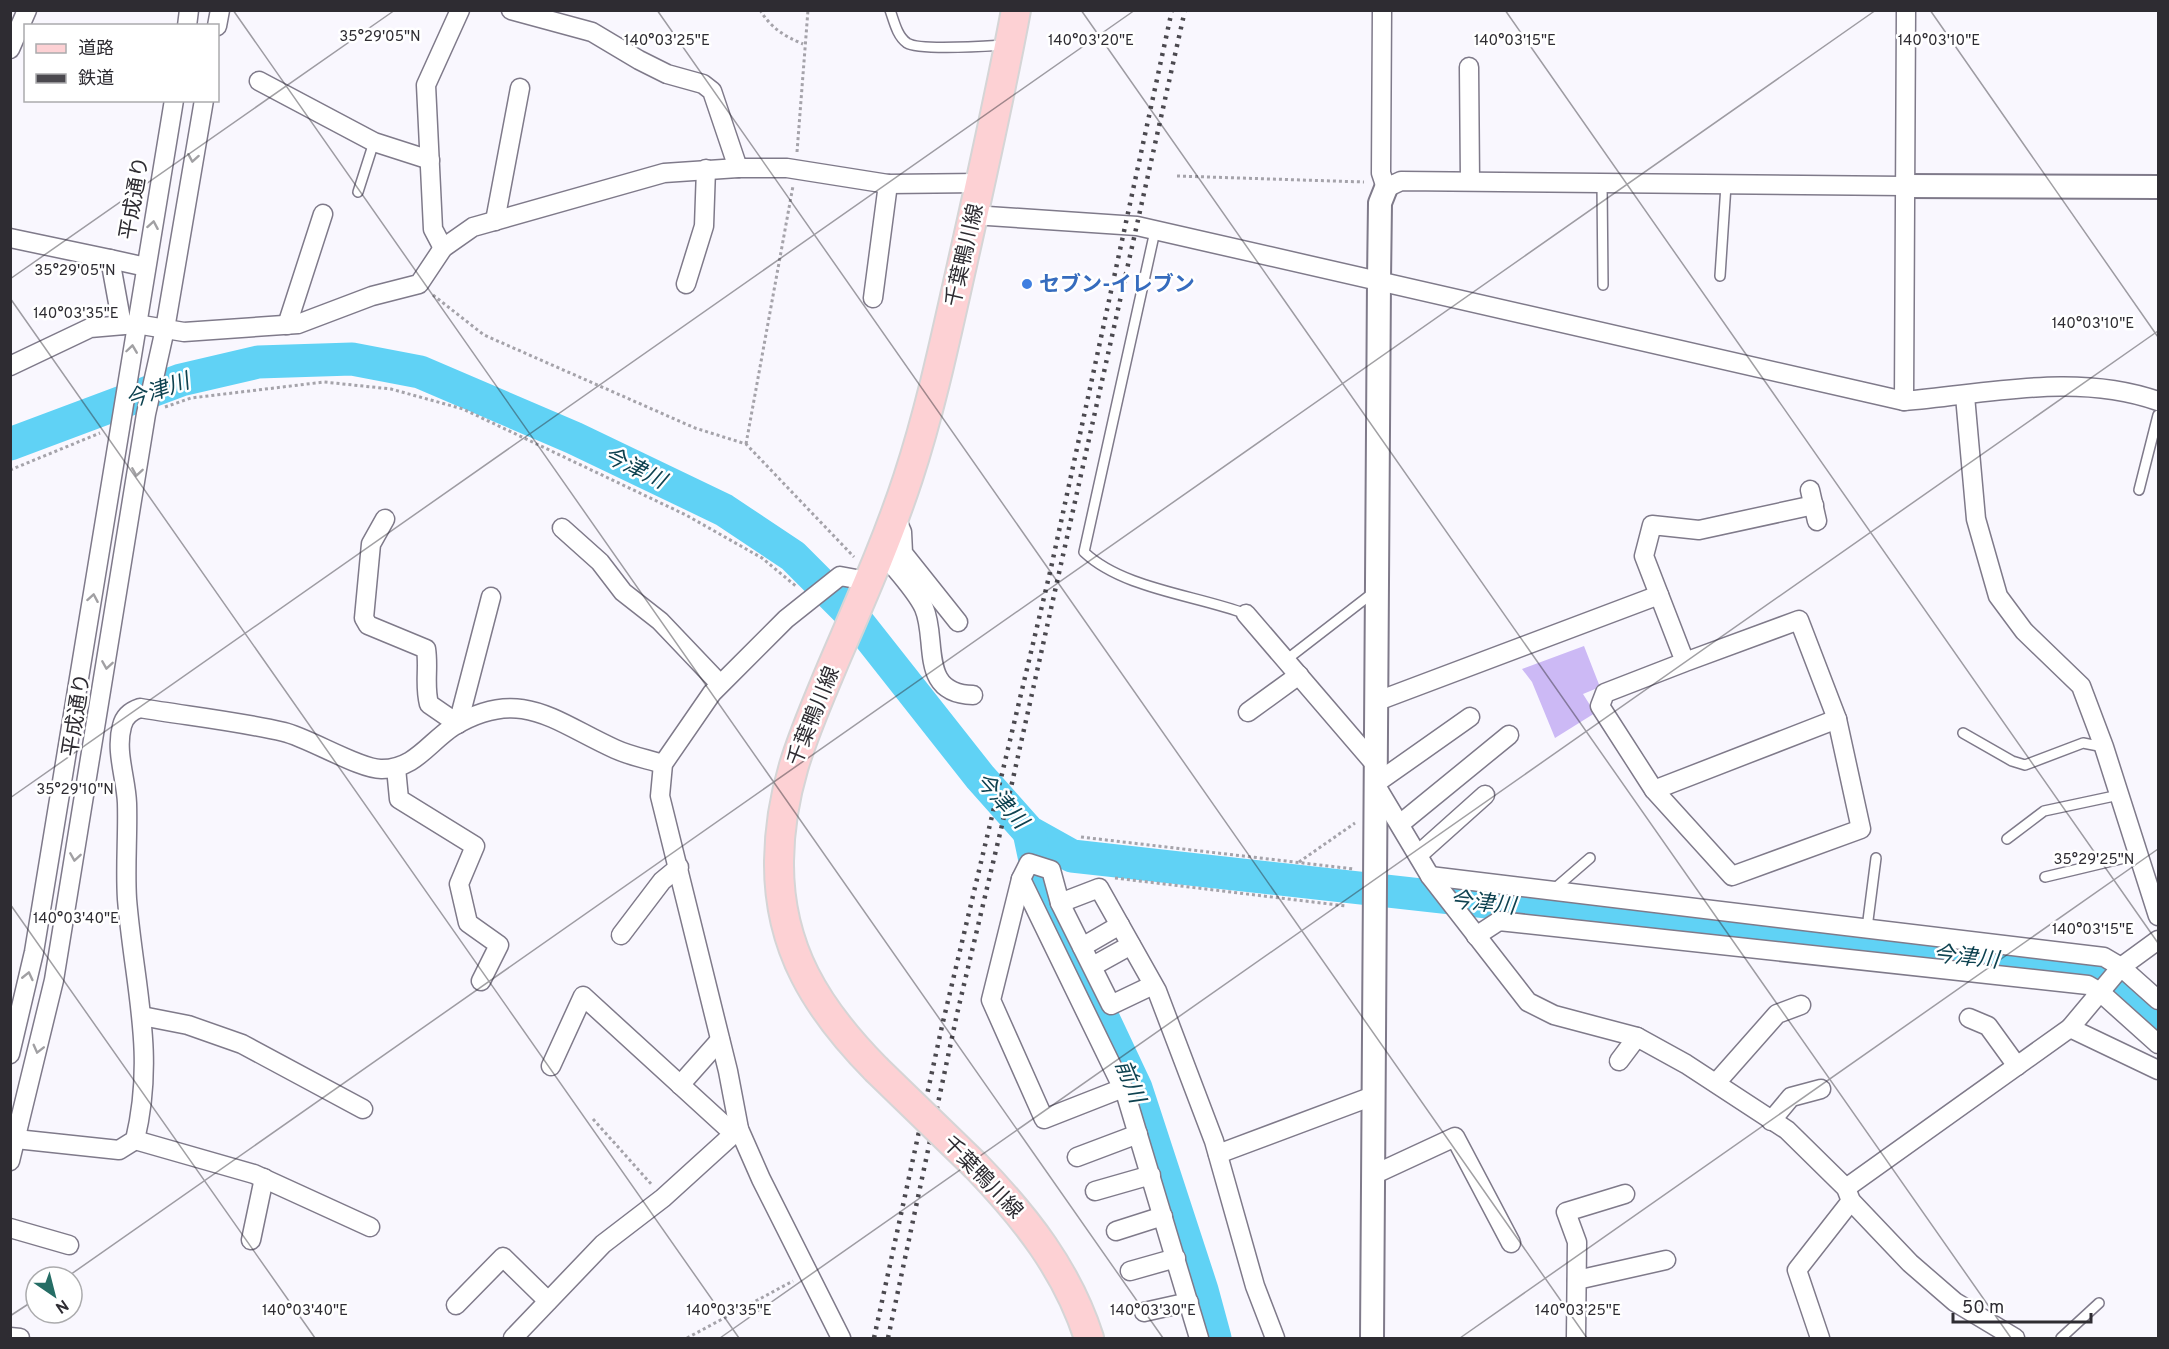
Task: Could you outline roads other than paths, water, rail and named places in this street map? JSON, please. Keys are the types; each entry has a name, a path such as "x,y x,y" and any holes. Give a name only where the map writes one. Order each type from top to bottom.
{"main road":[{"name":"千葉鴨川線","path":"1016,10 981,183 926,418 882,552 867,581 786,784 780,825 780,896 788,933 800,968 819,1004 843,1035 976,1166 1012,1205 1052,1256 1080,1309 1089,1338"}],"street":[{"path":"10,49 27,10"},
{"path":"443,248 433,229 426,85 460,10"},
{"path":"1372,1338 1378,280 1380,203 1386,188 1381,174 1382,10"},
{"path":"1904,400 1906,10"},
{"path":"515,11 592,32 667,74 703,84 712,91 738,168"},
{"path":"1469,67 1470,181"},
{"path":"259,81 374,142 430,160"},
{"path":"495,221 520,88"},
{"name":"平成通り","path":"10,1054 34,952 123,422 129,374 129,325 146,267 174,102"},
{"path":"165,329 204,102"},
{"path":"10,366 90,328 129,325 184,332 298,324 372,296 419,284 443,248 473,227 664,173 738,168 796,169 888,184 981,183"},
{"path":"686,284 704,226 706,169"},
{"path":"1386,188 1401,181 2158,187"},
{"path":"873,298 888,184"},
{"path":"286,325 323,214"},
{"path":"973,215 1127,225 1904,400 1965,396 2024,387 2081,387 2158,401"},
{"path":"10,238 146,267"},
{"path":"110,259 129,325"},
{"name":"平成通り","path":"10,1161 13,1137 54,980 99,715 146,414 165,329"},
{"path":"1965,396 1976,519 1998,596 2024,632 2081,686 2104,747 2158,916"},
{"path":"1685,662 1644,556 1652,525 1699,530 1814,506"},
{"path":"895,516 902,532 903,553 958,622"},
{"path":"385,519 371,544 364,618 368,625 426,649 429,704 458,724"},
{"path":"562,528 600,562 623,592 660,621 720,684"},
{"path":"882,552 924,608 933,669 948,688 961,694 973,694"},
{"path":"841,1338 737,1132 720,1040 660,796 663,764 720,684 786,619 840,576 867,581"},
{"path":"1375,702 1659,595"},
{"path":"458,724 491,597"},
{"path":"1246,614 1299,675 1374,773 1430,876 1528,1002 1554,1015 1637,1037 1716,1083 1787,1130 1910,1263 1955,1302 2015,1338"},
{"path":"1799,620 1837,719 1862,829 1732,876 1654,790 1600,706 1605,693 1685,662 1799,620"},
{"path":"1248,712 1299,675"},
{"path":"13,1137 119,1150 135,1140 143,1108 145,1045 127,899 127,801 120,741 125,720 131,711 140,708 286,732 379,770 396,768 420,756 458,724 473,715 502,709 534,710 616,750 663,764"},
{"path":"74,711 125,720"},
{"path":"1374,773 1470,717"},
{"path":"1654,790 1837,719"},
{"path":"1400,824 1509,735"},
{"path":"396,768 399,799 475,846 459,884 468,923 499,945 481,981"},
{"path":"1419,854 1485,795"},
{"path":"1123,1088 1044,1119 991,1000 1021,879 1029,863 1051,870 1060,903 1111,1005 1153,985"},
{"path":"621,935 662,881 679,867"},
{"path":"1430,876 2104,957 2121,967 2158,1000"},
{"path":"1021,879 1123,1088 1190,1302 1199,1338"},
{"path":"1060,903 1099,888 1153,985 1218,1154 1254,1286 1275,1338"},
{"path":"1476,936 1499,921 2088,985 2100,992 2158,1044"},
{"path":"1082,947 1120,925"},
{"path":"1820,1338 1797,1270 1848,1194 2017,1066 2070,1029 2121,967 2158,940"},
{"path":"1093,966 1131,945"},
{"path":"551,1066 583,996 680,1085 737,1132"},
{"path":"1716,1083 1777,1014 1801,1005"},
{"path":"142,1016 188,1025 242,1044 363,1109"},
{"path":"1969,1018 1988,1026 2017,1066"},
{"path":"2070,1029 2158,1070"},
{"path":"1619,1061 1637,1037"},
{"path":"680,1085 720,1040"},
{"path":"1772,1120 1791,1096 1821,1089"},
{"path":"1218,1154 1373,1096"},
{"path":"513,1338 603,1244 663,1198 737,1132"},
{"path":"1077,1157 1138,1134"},
{"path":"1372,1175 1455,1137 1511,1243"},
{"path":"135,1140 264,1178 370,1227"},
{"path":"1095,1191 1151,1176"},
{"path":"251,1240 264,1178"},
{"path":"1576,1338 1577,1242 1566,1212 1625,1194"},
{"path":"1116,1231 1163,1216"},
{"path":"10,1228 69,1245"},
{"path":"456,1305 502,1257 548,1301"},
{"path":"1130,1271 1176,1258"},
{"path":"1577,1280 1666,1260"},
{"path":"1144,1312 1190,1302"},
{"path":"10,1337 20,1338"}],"lane":[{"path":"890,10 898,32 908,44 923,46 1010,45"},
{"path":"358,192 374,142"},
{"path":"1602,183 1603,285"},
{"path":"1720,276 1726,185"},
{"path":"1155,231 1084,552 1097,564 1168,593 1224,606 1246,614"},
{"path":"2139,490 2158,416"},
{"path":"1286,660 1376,591"},
{"path":"1963,733 2012,762 2025,765 2083,743 2104,747"},
{"path":"2007,839 2044,811 2119,795"},
{"path":"2045,877 2137,855"},
{"path":"1553,890 1590,858"},
{"path":"1867,928 1876,858"},
{"path":"2061,1338 2099,1303"}],"waterway":[{"name":"今津川","path":"10,444 181,380 258,362 352,359 420,372 574,438 724,510 793,556 853,616 980,777 1029,832 1072,856 2106,971 2158,1016"},
{"name":"前川","path":"1029,832 1040,884 1136,1088 1202,1290 1215,1338"}],"railway":[{"path":"874,1338 942,1026 1051,568 1172,10"},
{"path":"888,1338 957,1014 1012,783 1185,10"}],"place":[{"name":"セブン-イレブン","path":"1027,284"}]}
